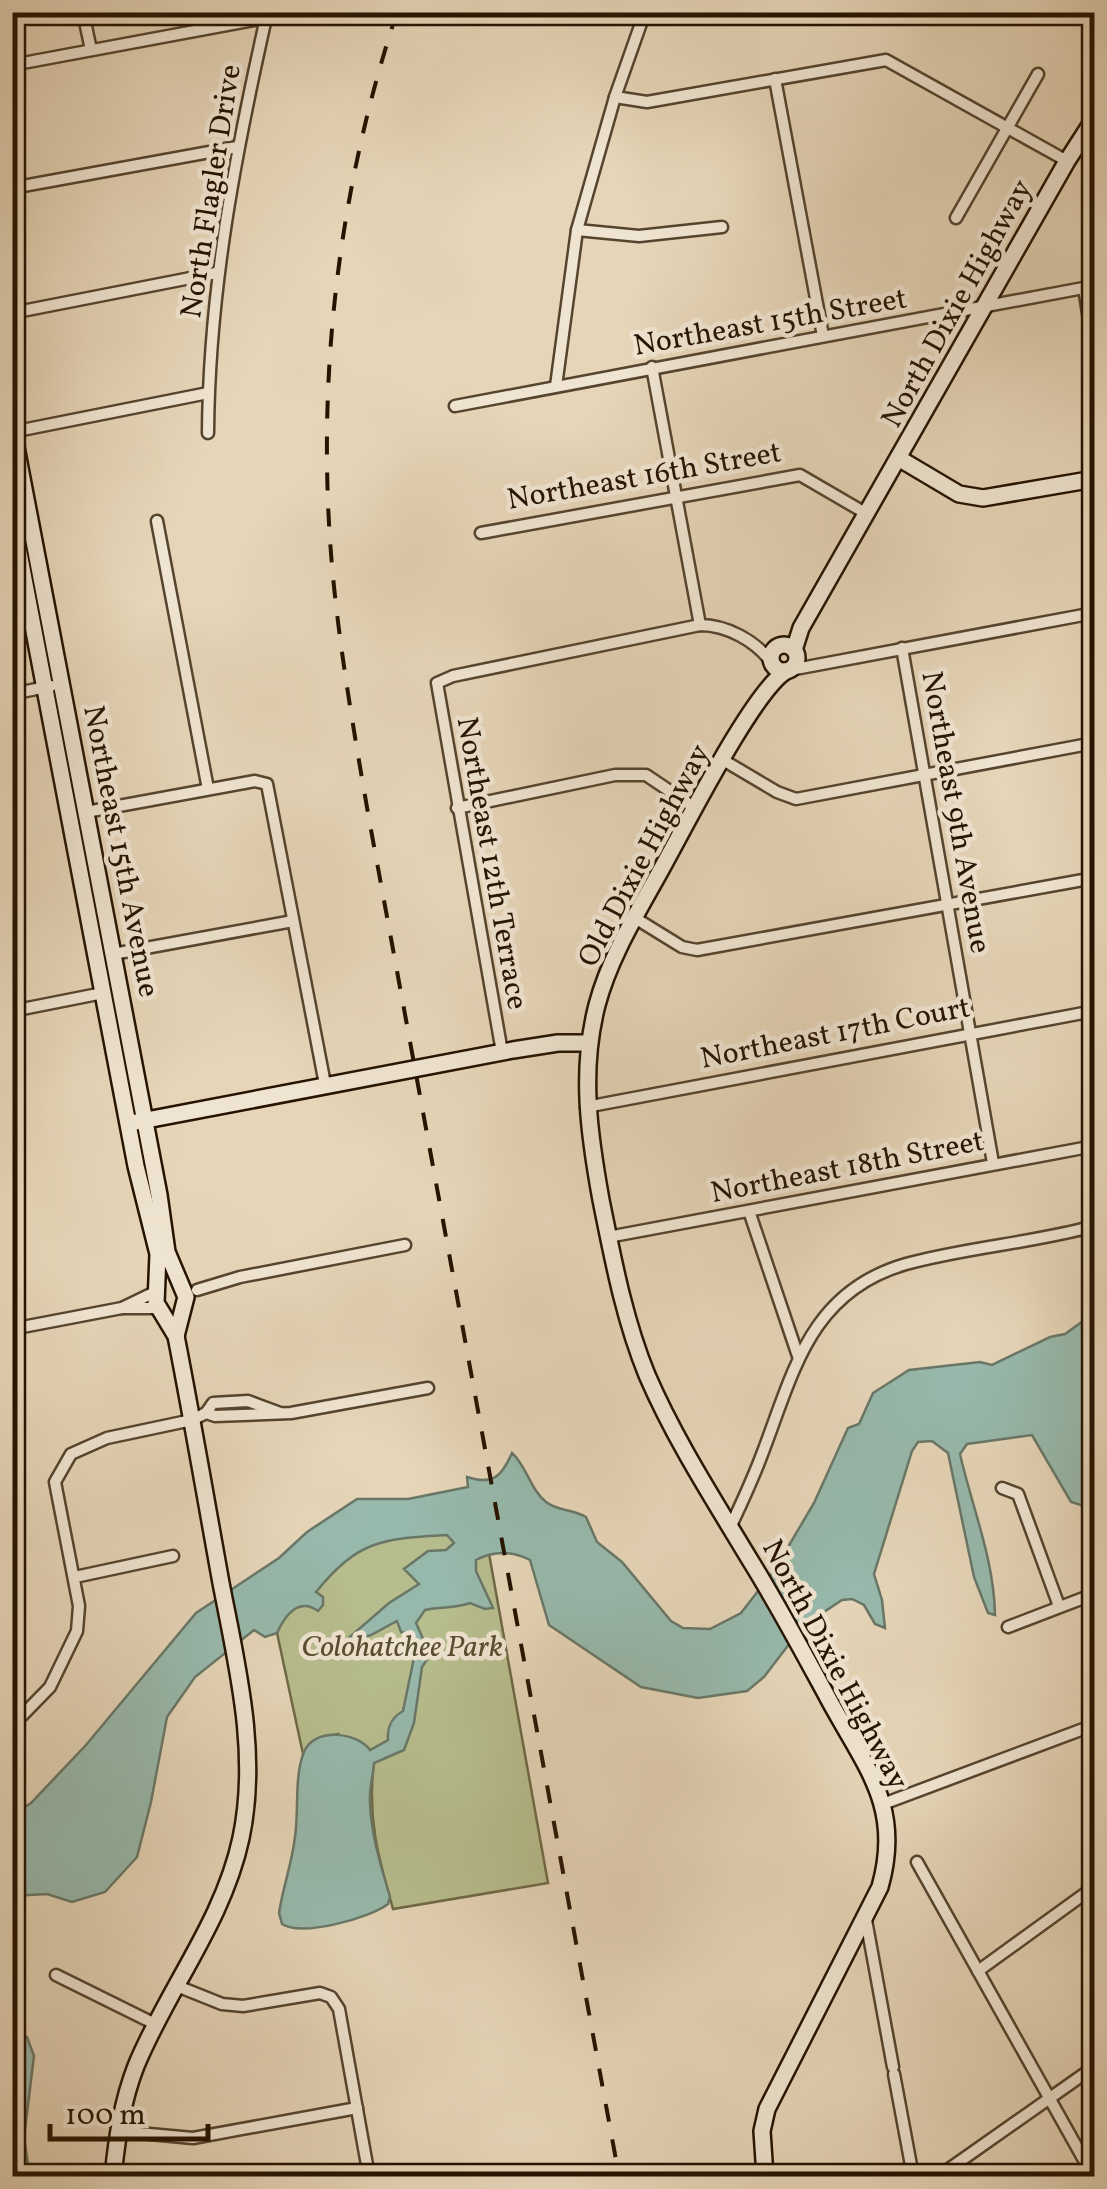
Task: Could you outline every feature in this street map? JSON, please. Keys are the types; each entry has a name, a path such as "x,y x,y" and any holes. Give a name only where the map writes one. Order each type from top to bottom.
{"street":[{"path":"84,12 91,50"},
{"path":"12,64 234,18 266,18 297,12"},
{"path":"556,386 578,230 615,97 645,12"},
{"name":"North Flagler Drive","path":"208,433 216,274 237,147 266,18"},
{"path":"615,97 647,102 886,60 1067,161"},
{"path":"956,218 1038,74"},
{"path":"775,79 823,336"},
{"name":"North Dixie Highway","path":"867,514 1094,119"},
{"path":"12,188 237,147"},
{"path":"578,230 639,236 722,227"},
{"path":"12,313 216,274"},
{"path":"1089,287 1094,350"},
{"name":"Northeast 15th Street","path":"455,406 1089,287"},
{"path":"652,366 700,625 718,625 784,659 817,664 1094,612"},
{"path":"13,430 208,393"},
{"name":"Northeast 15th Avenue","path":"13,430 104,993 158,1254 158,1299 176,1336 199,1416 248,1755 241,1837 220,1903 136,2067 117,2131 113,2176"},
{"path":"900,459 959,494 983,498 1094,479"},
{"name":"Northeast 16th Street","path":"480,533 800,475 867,514"},
{"name":"Old Dixie Highway","path":"608,1236 586,1106 589,1043 612,962 695,808 867,514"},
{"name":"Northeast 15th Avenue","path":"12,516 86,812 167,1252 185,1295 176,1336"},
{"path":"157,520 208,789"},
{"name":"Northeast 12th Terrace","path":"502,1052 437,683 453,676 700,625"},
{"name":"Northeast 9th Avenue","path":"902,648 993,1163"},
{"path":"12,694 54,686"},
{"path":"723,760 776,792 796,798 1094,743"},
{"path":"457,808 615,775 646,775 695,808"},
{"path":"86,812 255,781 267,784 325,1084"},
{"path":"634,918 682,947 697,950 1094,878"},
{"path":"114,954 293,921"},
{"path":"12,1010 104,993"},
{"name":"Northeast 17th Court","path":"586,1106 1094,1011"},
{"path":"128,1123 502,1052 558,1043 589,1043"},
{"name":"Northeast 18th Street","path":"608,1236 1094,1146"},
{"path":"748,1211 798,1356"},
{"path":"730,1528 798,1356 839,1301 866,1282 904,1265 1094,1226"},
{"name":"North Dixie Highway","path":"608,1236 627,1318 669,1422 797,1640 883,1804 889,1832 888,1857 866,1919 771,2098 762,2131 766,2176"},
{"path":"158,1299 172,1313 185,1295 240,1278 405,1246"},
{"path":"158,1299 166,1282 185,1295"},
{"path":"12,1298 15,1329 158,1299"},
{"path":"12,1726 50,1687 76,1631 79,1606 56,1482 71,1454 107,1438 199,1416 213,1403 248,1401 280,1412 428,1388"},
{"path":"1002,1488 1018,1494 1059,1606"},
{"path":"75,1577 173,1556"},
{"path":"1008,1627 1094,1594"},
{"path":"883,1804 1094,1725"},
{"path":"917,1862 1093,2176"},
{"path":"978,1971 1094,1888"},
{"path":"866,1919 913,2176"},
{"path":"56,1975 156,2024"},
{"path":"177,1986 222,2004 242,2006 320,1993 332,1997 340,2009 369,2176"},
{"path":"939,2176 1094,2067"},
{"path":"117,2131 193,2138 356,2108"}],"green space":[{"name":"Colohatchee Park","path":"452,1524 488,1548 548,1883 393,1909 375,1837 374,1763 338,1734 315,1741 303,1754 277,1633 283,1620 345,1553 384,1527"}],"shaded area":[{"path":"1094,1313 1094,1509 1071,1502 1032,1435 967,1444 960,1454 987,1553 995,1615 988,1613 974,1577 948,1453 932,1441 918,1442 912,1451 874,1574 885,1628 875,1624 864,1605 852,1599 842,1600 803,1626 764,1677 747,1691 698,1698 641,1687 549,1625 530,1560 503,1553 476,1560 476,1571 493,1608 470,1603 425,1610 416,1623 430,1655 422,1667 414,1723 404,1750 374,1763 371,1815 390,1897 388,1904 336,1924 292,1927 282,1924 279,1913 294,1847 304,1752 309,1744 326,1736 356,1739 370,1750 388,1740 391,1723 403,1711 416,1648 411,1634 401,1632 397,1621 371,1635 344,1642 389,1603 419,1584 404,1569 428,1551 446,1550 454,1543 447,1535 374,1545 331,1574 316,1592 323,1597 318,1611 299,1607 288,1614 277,1633 265,1637 254,1630 195,1677 167,1717 137,1857 105,1892 72,1902 47,1894 13,1896 13,1814 31,1803 86,1745 196,1613 279,1558 307,1532 357,1499 408,1499 468,1487 467,1477 495,1477 512,1453 546,1502 586,1517 597,1542 622,1562 671,1621 683,1628 710,1629 741,1613 775,1569 814,1503 848,1428 859,1424 873,1393 909,1370 980,1362 992,1365 1050,1337 1065,1334"},
{"path":"12,2030 27,2037 34,2056 24,2138 30,2176 13,2176"}],"railway":[{"path":"397,12 359,150 336,291 327,434 333,577 369,819 619,2176"}]}
